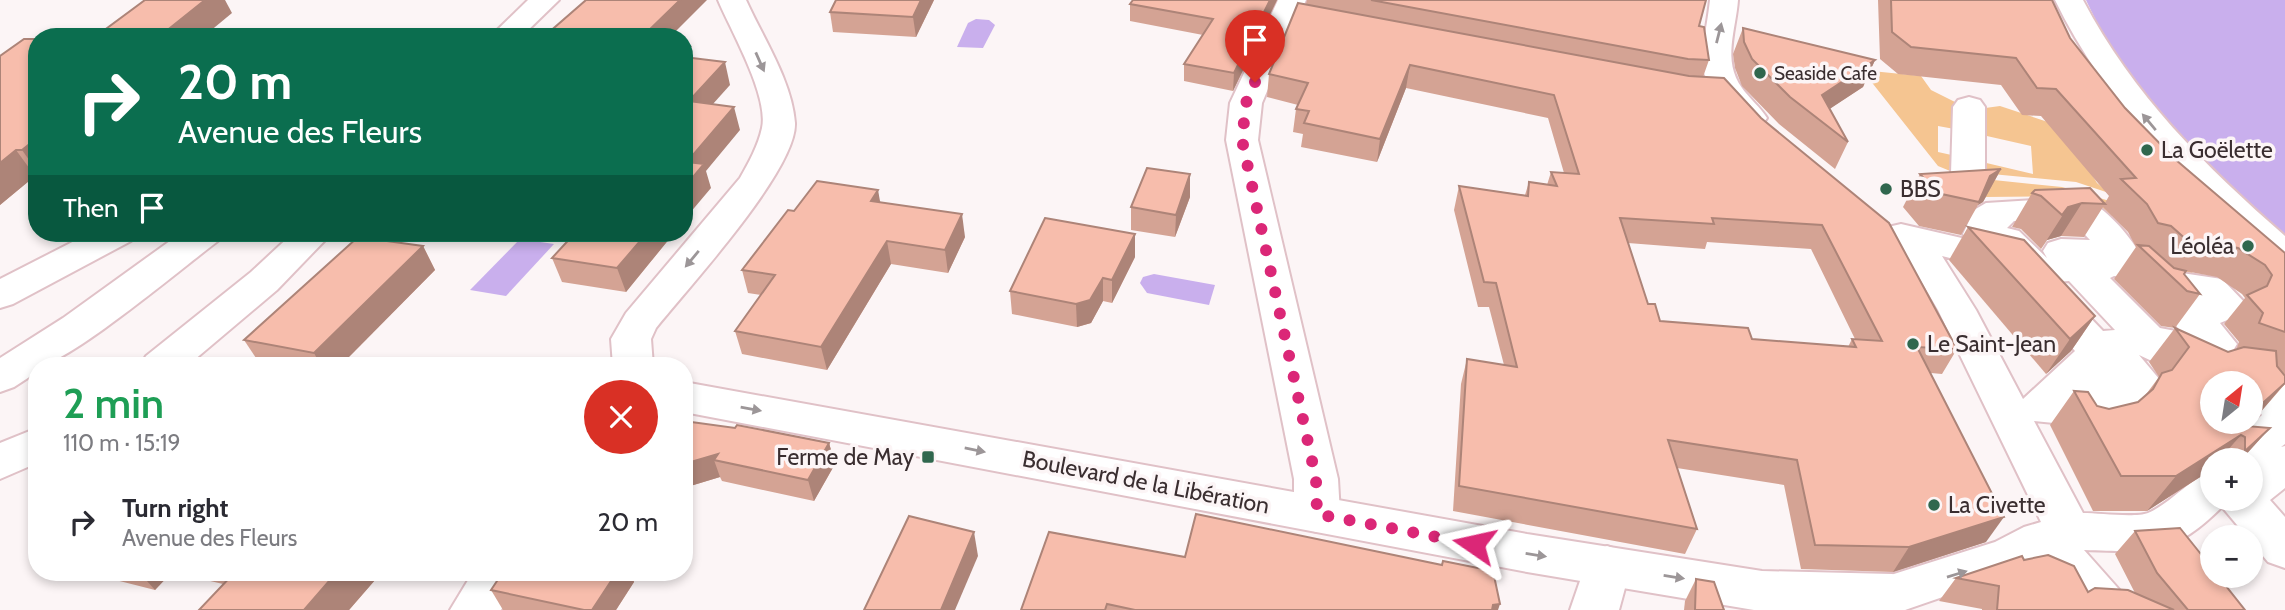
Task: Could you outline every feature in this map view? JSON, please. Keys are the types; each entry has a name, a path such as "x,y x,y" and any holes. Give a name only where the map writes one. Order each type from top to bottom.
{"street":[{"path":"514,28 545,0"},
{"path":"632,357 631,339 640,322 755,182 770,154 779,126 775,97 732,0"},
{"path":"1724,0 1715,47 1717,69 1726,90 1775,141"},
{"path":"2068,0 2087,42 2141,112 2228,205 2285,256"},
{"path":"1296,10 1246,103 1242,140 1316,479 1317,514"},
{"path":"1693,89 1726,90"},
{"path":"1968,174 1969,107"},
{"path":"2200,500 2190,510 2153,533 2069,531 1957,310 1931,267 1901,235 2018,263 2100,353 2079,368 2040,407 2077,410 2089,428 2113,407 2099,398 2113,384 2129,392 2139,380 2105,344 2146,341 2201,370 2173,343 2149,341 2120,312 2080,270 2101,269 2082,250 2061,251 2078,269 2035,271 2006,239 1982,234 1987,218 1998,219 1998,211 2078,208 2119,248 2100,249 2117,265 2136,265 2164,291 2175,284 2209,288 2228,305 2216,306 2213,312 2205,313 2181,308 2217,344 2196,345 2216,363 2249,374 2281,406 2281,412 2285,416 2253,448"},
{"path":"1868,217 1908,254 1942,309 2042,519 2040,540 2059,554 2108,610"},
{"path":"0,295 101,242"},
{"path":"31,357 77,327 193,242"},
{"path":"171,357 264,281 305,242"},
{"path":"0,377 28,359"},
{"name":"Boulevard de la Libération","path":"693,399 1317,514 1601,588 1892,594 2009,557 2040,540"},
{"path":"0,461 28,447"},
{"path":"2263,481 2285,463"},
{"path":"2252,511 2285,549"},
{"path":"474,610 494,581"}],"shaded area":[{"path":"2086,0 2285,0 2285,234 2205,167 2120,71"},
{"path":"976,19 989,20 995,25 983,48 957,47 968,23"},
{"path":"1862,70 1921,76 1931,90 1961,105 1960,130 1938,126 1938,152 1956,156 1955,173 1938,166"},
{"path":"2000,106 2063,127 2097,183 2109,193 2076,182 1981,173 1978,161 2033,174 2031,146 1978,134 1978,109"},
{"path":"1984,179 2062,187 2120,204 2197,277 2185,278 2120,216 2094,216 2073,196 1984,197"},
{"path":"517,242 554,244 506,296 470,290"},
{"path":"1154,274 1215,285 1209,305 1147,293 1140,283 1143,277"}],"building":[{"path":"145,0 205,0 170,28 107,28"},
{"path":"586,0 680,0 651,28 554,28"},
{"path":"836,0 921,0 913,17 830,12"},
{"path":"1133,0 1270,0 1234,73 1184,64 1213,19 1130,4"},
{"path":"1371,0 1706,0 1699,26 1704,27 1709,60 1688,59"},
{"path":"1891,0 2052,0 2070,38 2125,108 2176,160 2285,253 2285,332 2259,323 2263,313 2247,295 2267,286 2272,275 2265,265 2238,248 2207,242 2189,242 2171,226 2158,223 2147,204 2121,179 2136,178 2056,89 2037,88 2016,58 1911,47 1892,32"},
{"path":"1298,3 1689,76 1724,78 1761,118 1889,223 1957,349 1917,347 2004,517 1909,547 1815,545 1797,460 1668,440 1697,529 1459,486 1467,359 1517,367 1496,283 1484,282 1459,186 1528,196 1529,182 1557,186 1551,172 1579,174 1554,95 1410,65 1380,139 1304,123 1309,111 1296,109 1308,83 1269,74","holes":["1620,218 1714,224 1712,218 1822,225 1882,341 1852,339 1856,347 1752,339 1748,328 1660,321 1655,304 1648,304"]},
{"path":"1743,28 1875,60 1822,95 1848,142 1790,97 1752,59 1744,42"},
{"path":"28,39 28,145 22,150 16,150 0,163 0,56"},
{"path":"693,58 725,62 693,97"},
{"path":"693,102 734,107 693,155"},
{"path":"693,163 704,164 693,177"},
{"path":"1147,168 1190,174 1176,215 1131,207"},
{"path":"2001,169 1990,176 1979,202 1937,193 1920,174"},
{"path":"817,181 878,190 871,201 962,214 945,250 887,241 821,347 735,331 775,275 742,270 788,210 794,211"},
{"path":"2090,188 2105,204 2082,203 2068,207 2062,215 2041,196 2032,193 2035,190"},
{"path":"1045,218 1135,234 1112,280 1103,278 1090,300 1076,304 1010,291"},
{"path":"1968,227 2024,240 2095,316 2070,339"},
{"path":"352,242 394,242 423,246 314,353 244,340"},
{"path":"567,242 639,242 617,268 552,258"},
{"path":"2138,245 2149,246 2174,268 2186,271 2184,274 2200,294 2187,291"},
{"path":"2175,328 2228,352 2244,347 2276,351 2277,366 2285,376 2285,383 2263,403 2263,371 2200,371 2200,434 2263,434 2263,427 2270,428 2248,448 2245,448 2245,437 2241,435 2220,448 2200,448 2200,461 2176,476 2121,476 2074,391 2088,392 2097,406 2109,409 2138,402 2153,389 2162,373 2172,370 2189,347"},
{"path":"693,422 735,428 737,425 829,443 808,480 714,460 718,454 693,461"},
{"path":"1196,514 1442,565 1443,561 1493,571 1500,604 1493,605 1492,610 1135,610 1107,604 1105,610 1021,610 1049,532 1185,557"},
{"path":"909,516 974,532 941,610 864,610"},
{"path":"2180,528 2200,553 2200,588 2228,588 2245,610 2188,610 2157,573 2135,531"},
{"path":"2048,555 2074,566 2088,592 2095,588 2128,590 2174,610 1997,610 1999,586 1956,578 2022,556 2024,560"},
{"path":"1696,579 1714,582 1724,610 1695,610"},
{"path":"226,581 329,581 304,610 199,610"},
{"path":"497,581 611,581 592,610 491,590"}],"place":[{"name":"Seaside Cafe","path":"1760,73"},
{"name":"La Goëlette","path":"2147,150"},
{"name":"BBS","path":"1886,189"},
{"name":"Léoléa","path":"2248,246"},
{"name":"Le Saint-Jean","path":"1913,344"},
{"name":"Ferme de May","path":"928,457"},
{"name":"La Civette","path":"1934,505"}],"route":[{"path":"1255,82 1246,103 1242,140 1260,211 1316,479 1317,514 1474,544"}]}
